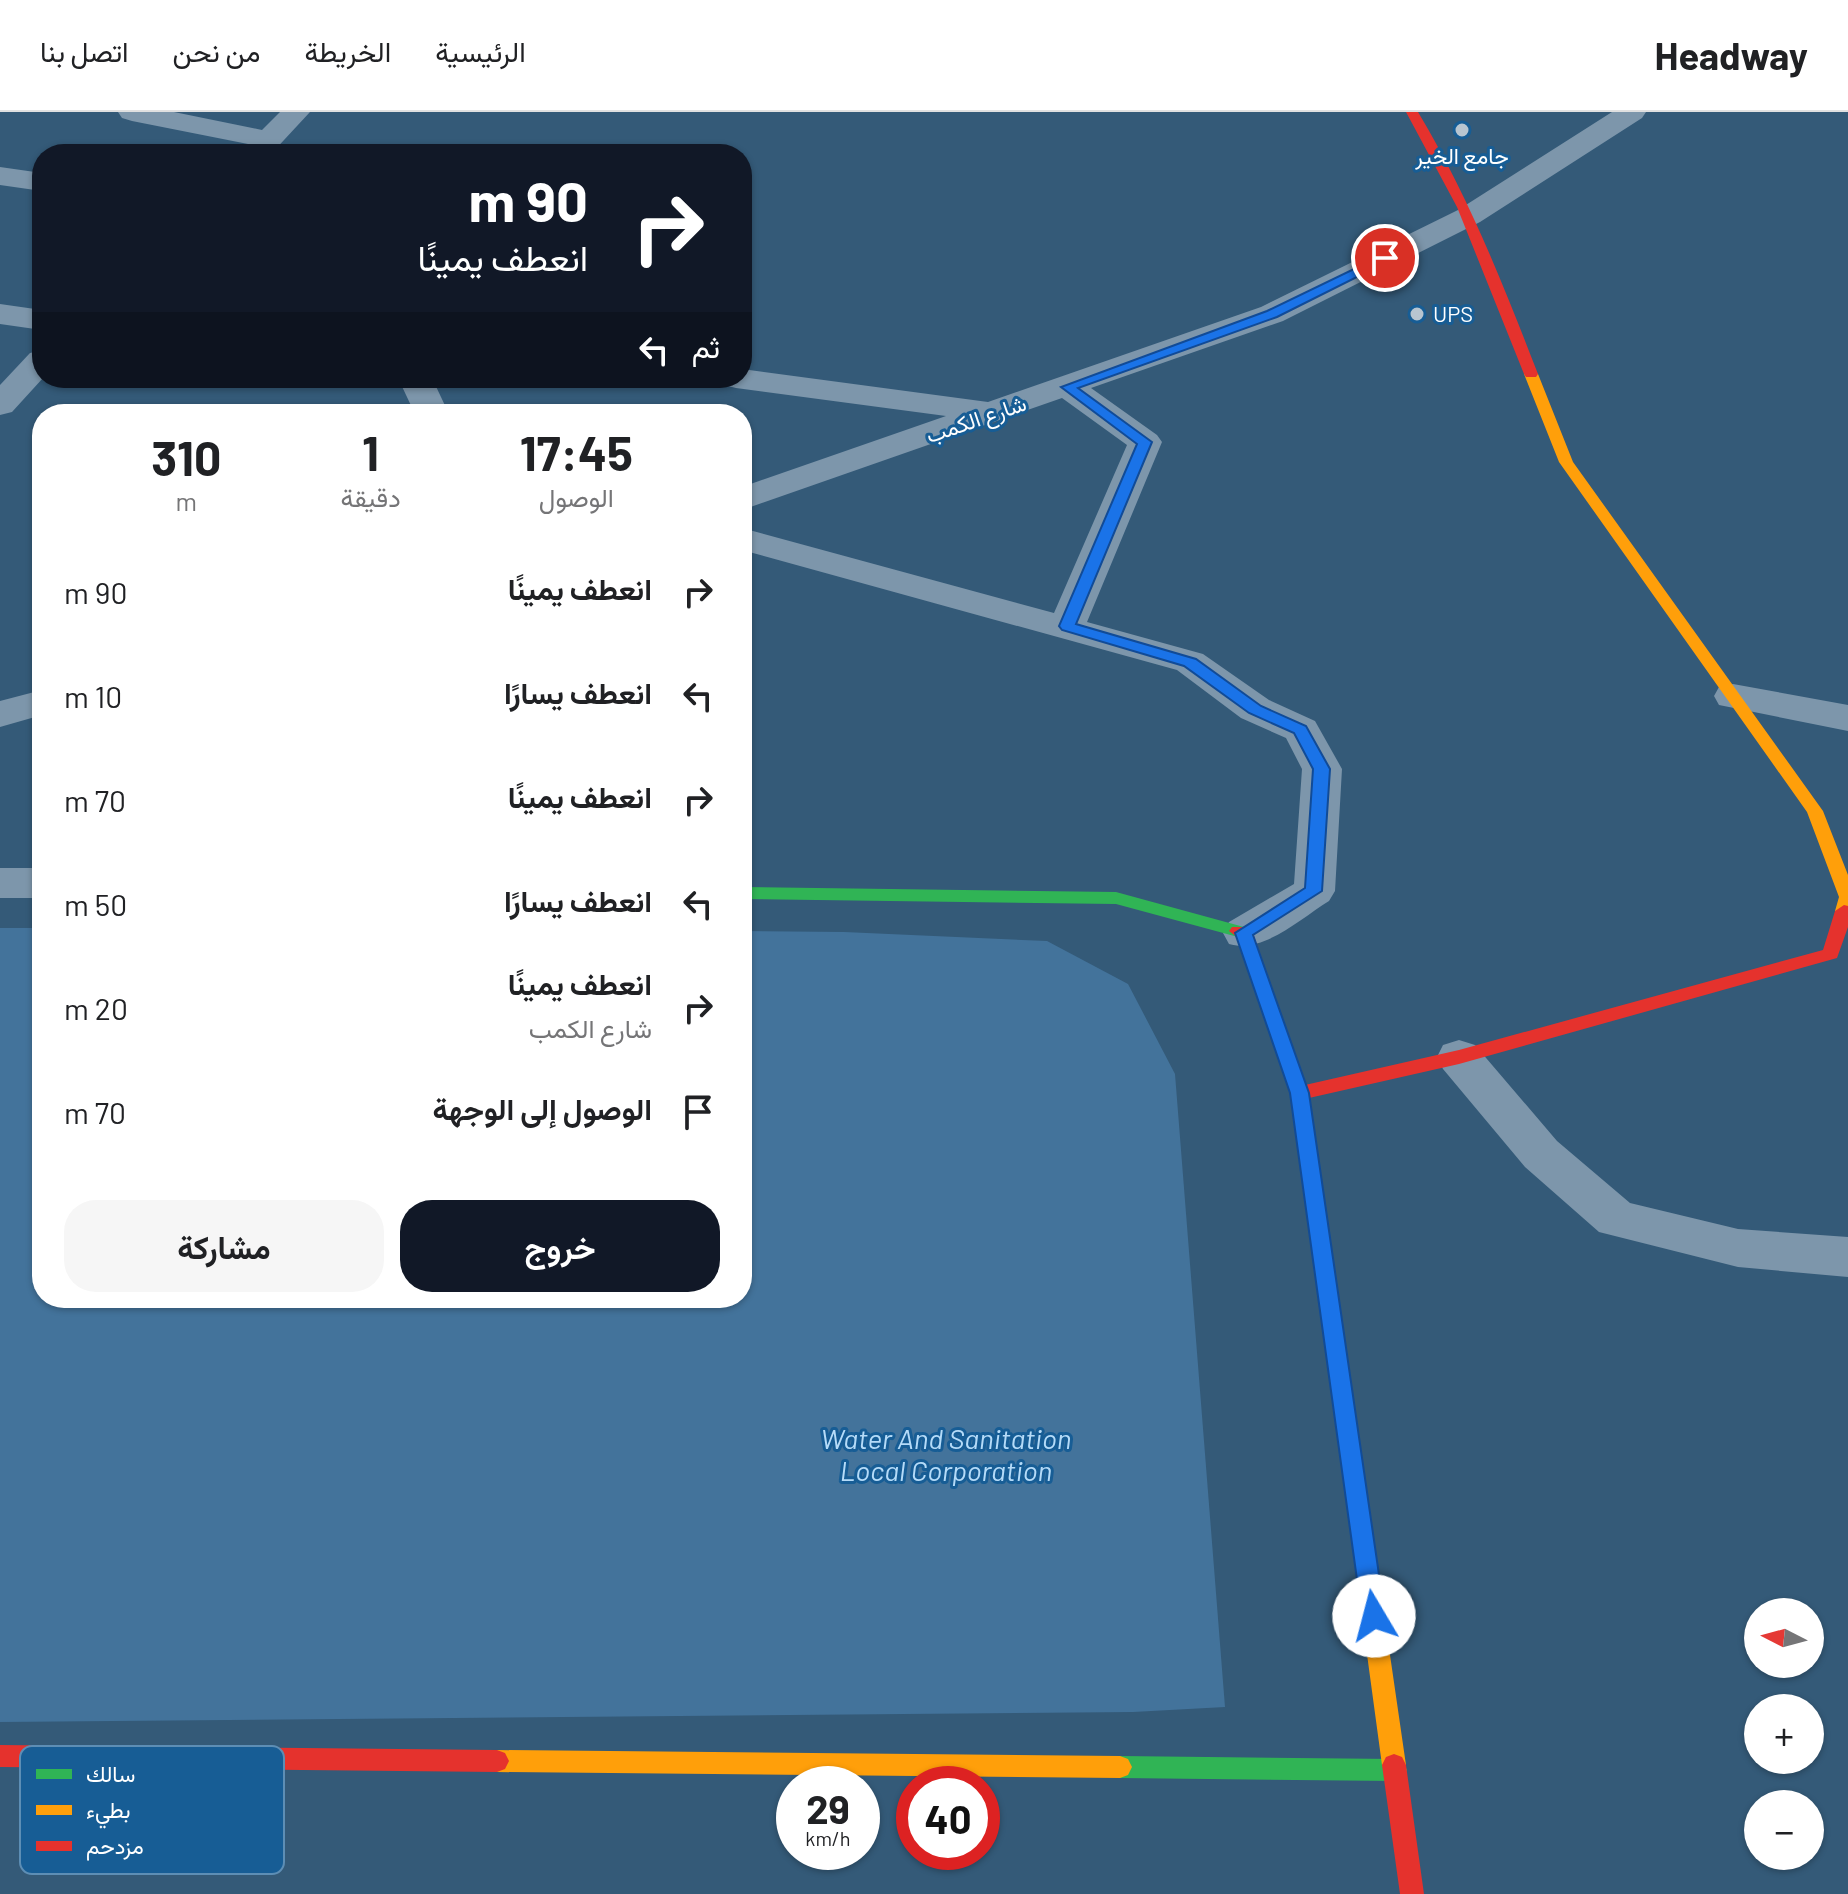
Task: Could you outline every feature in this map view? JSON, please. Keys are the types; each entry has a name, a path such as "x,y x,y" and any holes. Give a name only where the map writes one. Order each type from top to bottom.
{"street":[{"path":"132,112 252,144"},
{"path":"266,144 296,112"},
{"path":"1299,1093 1459,1057 1831,954 1848,897 1815,811 1566,462 1469,216 1443,161 1412,112"},
{"name":"شارع الكمب","path":"752,496 1272,314 1469,216 1632,112"},
{"path":"0,176 32,181"},
{"path":"0,314 32,319"},
{"path":"0,405 32,371"},
{"path":"752,380 995,413"},
{"path":"1067,626 1145,442 1068,387"},
{"path":"752,542 1190,662 1255,709 1301,730 1322,769 1314,891 1244,933 1116,898 752,893"},
{"path":"1733,696 1848,718"},
{"path":"0,714 32,705"},
{"path":"0,883 32,883"},
{"path":"1244,933 1299,1093 1412,1894"},
{"path":"1459,1057 1541,1154 1616,1219 1738,1248 1848,1257"},
{"path":"0,1756 20,1756"},
{"path":"284,1759 1395,1770"}],"water":[{"name":"Water And Sanitation Local Corporation","path":"0,928 32,928 32,1308 752,1308 752,931 1047,941 1128,984 1175,1074 1225,1707 1133,1712 0,1722"}],"traffic: fast":[{"path":"752,893 1116,898 1238,931"},
{"path":"1120,1767 1395,1770"}],"traffic: slow":[{"path":"1531,374 1566,462 1815,811 1848,897 1844,911"},
{"path":"1337,1359 1394,1765"},
{"path":"497,1761 1120,1767"}],"traffic: jam":[{"path":"1412,112 1463,207 1531,374"},
{"path":"1299,1093 1459,1057 1831,954 1844,911"},
{"path":"1238,931 1244,933 1299,1093 1337,1359"},
{"path":"0,1756 20,1756"},
{"path":"284,1759 497,1761"},
{"path":"1394,1765 1412,1894"}],"place":[{"name":"جامع الخير","path":"1462,130"},
{"name":"UPS","path":"1417,314"}],"route":[{"path":"1374,1616 1299,1093 1244,933 1314,891 1322,769 1301,730 1255,709 1190,662 1067,626 1145,442 1068,387 1272,314 1385,258"}]}
